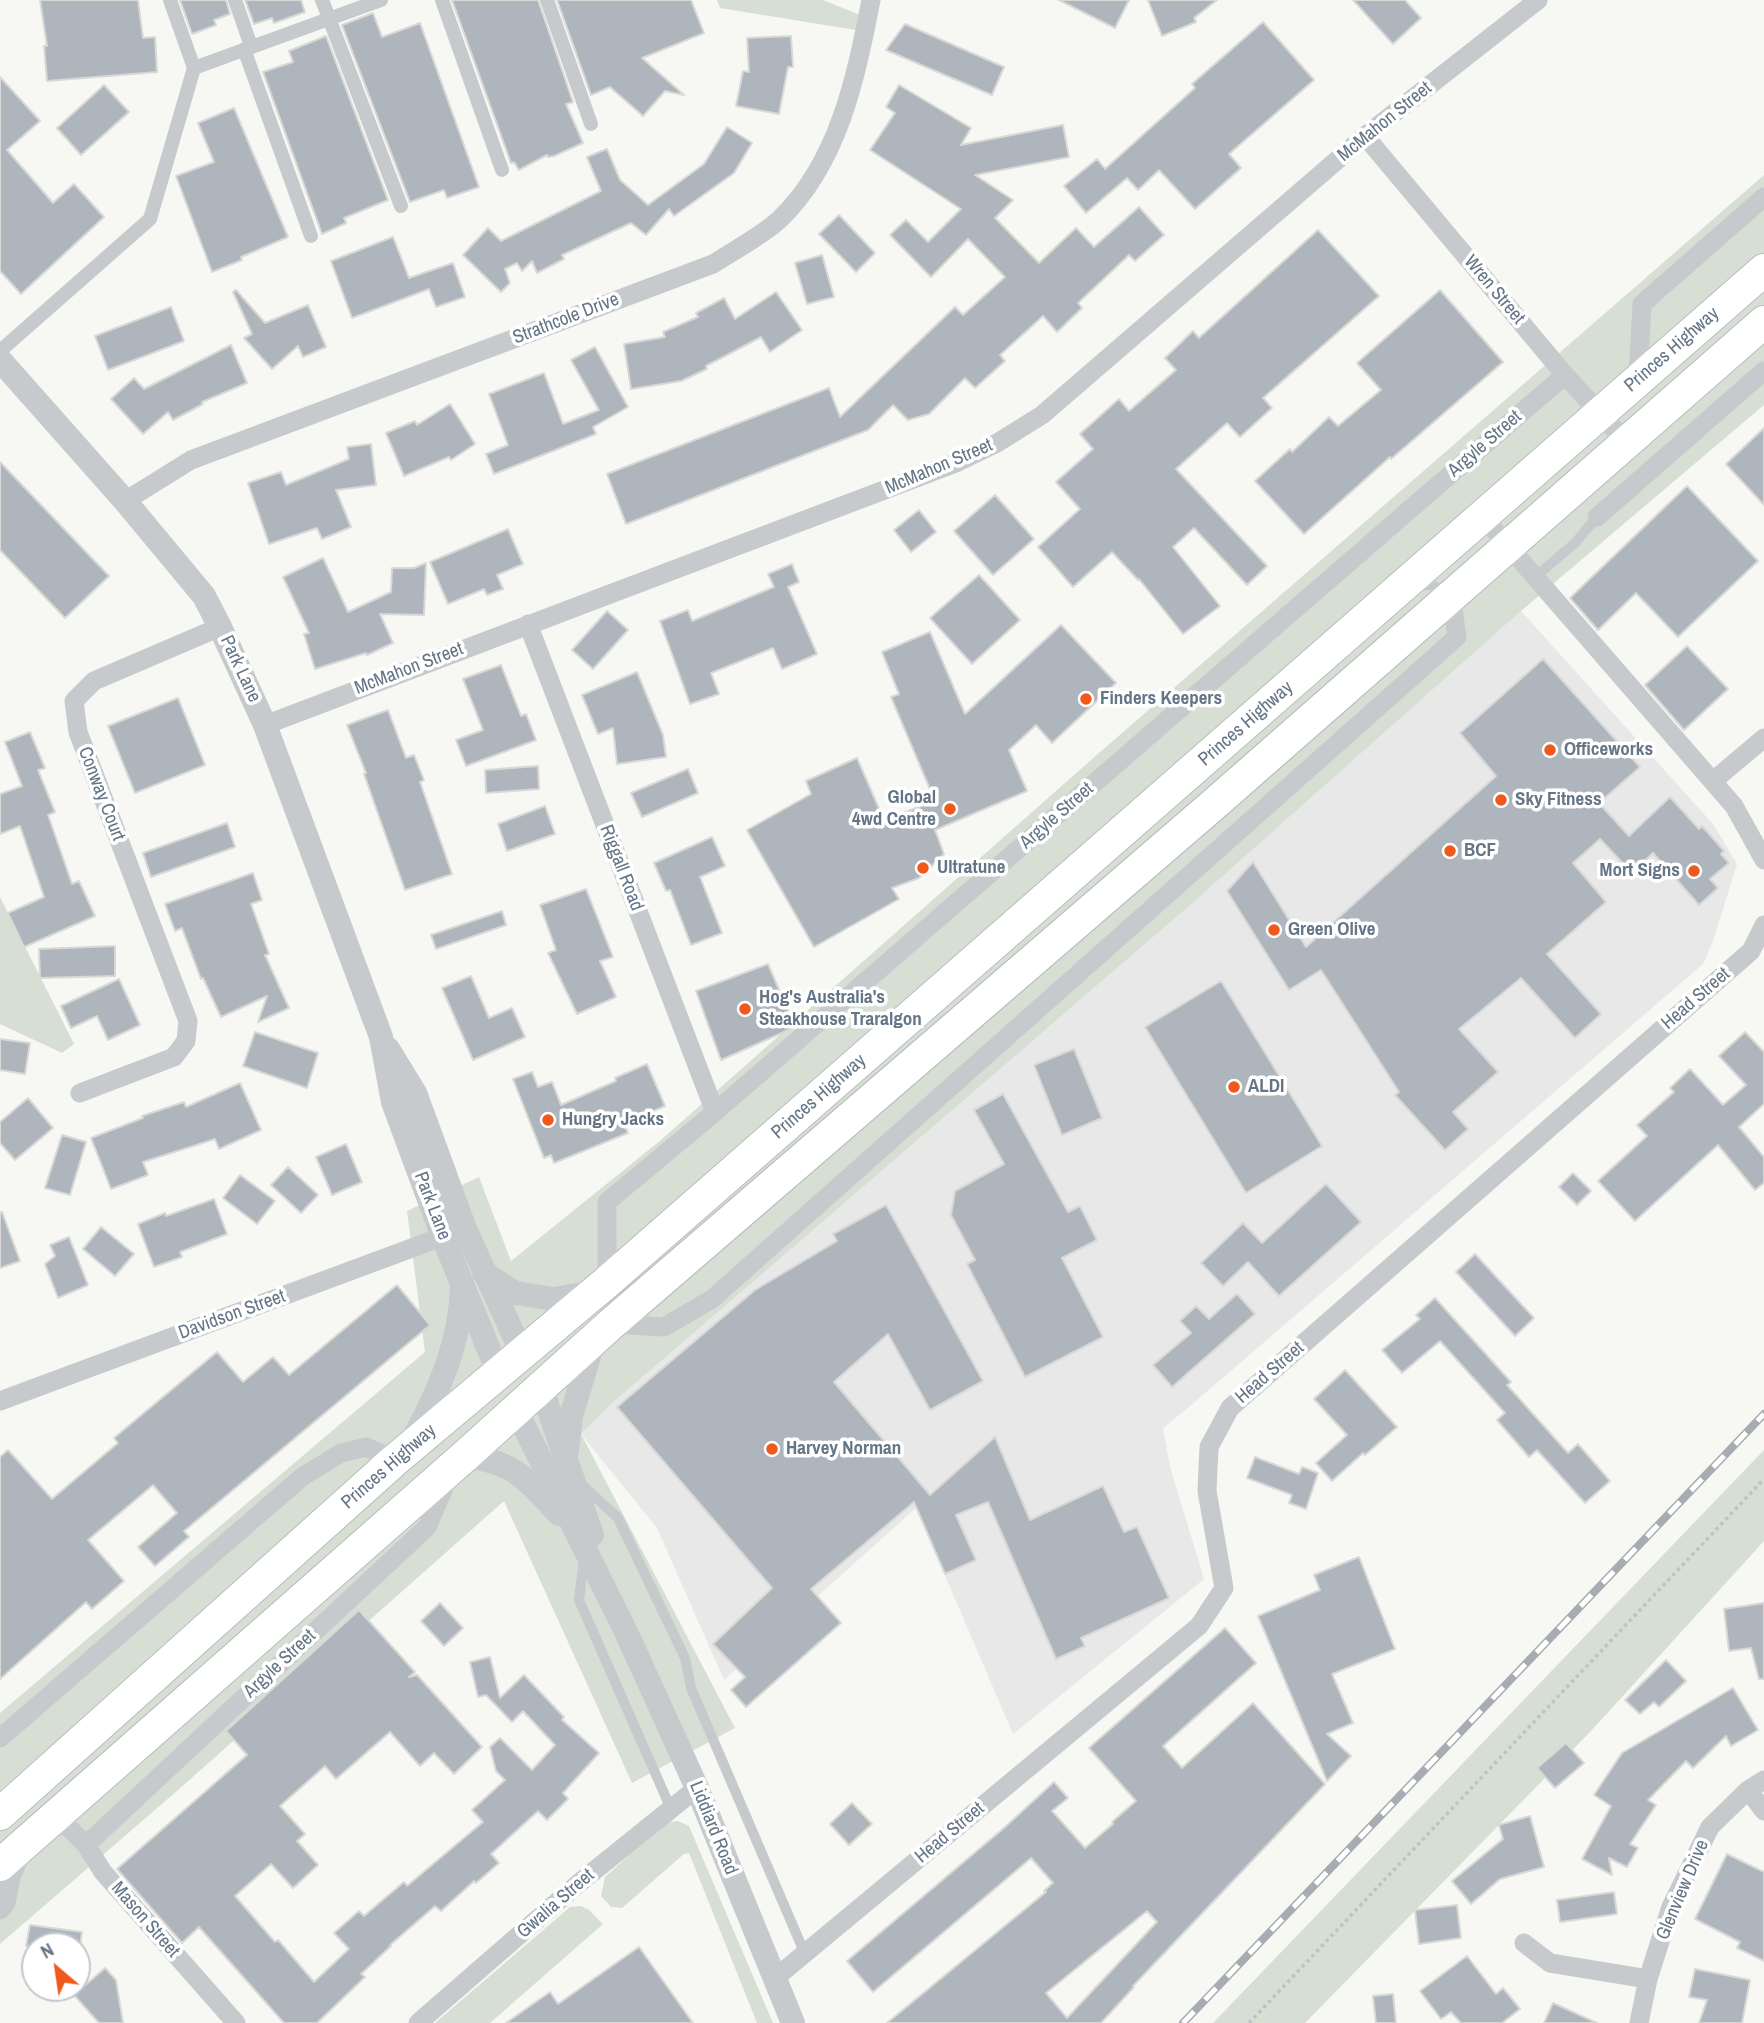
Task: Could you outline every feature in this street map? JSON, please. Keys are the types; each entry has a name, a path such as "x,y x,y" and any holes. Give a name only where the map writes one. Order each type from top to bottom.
{"highway":[{"name":"Princes Highway","path":"0,1865 28,1841 31,1807 401,1455 600,1287 1764,270"},
{"name":"Princes Highway","path":"31,1807 459,1461 602,1332 1213,806 1764,322"},
{"path":"510,1362 541,1387"},
{"path":"510,1362 516,1410"}],"street":[{"path":"0,351 150,219 194,68 170,0"},
{"path":"235,0 248,48 311,236"},
{"path":"322,0 401,206"},
{"path":"194,68 381,0"},
{"path":"442,0 502,170"},
{"path":"547,0 591,124"},
{"name":"Strathcole Drive","path":"125,501 191,460 713,264 724,257 779,220 817,174 843,116 871,0"},
{"name":"McMahon Street","path":"265,724 958,462 997,443 1042,415 1365,136 1538,0"},
{"name":"Wren Street","path":"1365,136 1565,375 1626,442"},
{"path":"1638,379 1642,304 1764,197"},
{"name":"Park Lane","path":"0,360 125,501 204,596 220,627 265,724 381,1037 415,1093 454,1233 510,1362"},
{"path":"1597,517 1764,371"},
{"name":"Argyle Street","path":"600,1287 607,1202 715,1112 1565,375"},
{"path":"1483,517 1734,806 1764,860"},
{"path":"569,1469 571,1416 602,1332 664,1327 712,1300 1457,637 1451,596"},
{"name":"Riggall Road","path":"528,624 715,1112"},
{"name":"Conway Court","path":"80,1093 174,1057 192,1045 188,1021 78,732 74,701 94,681 220,627"},
{"path":"1713,781 1764,738"},
{"name":"Head Street","path":"775,1979 1199,1626 1224,1588 1207,1491 1209,1447 1230,1408 1751,951 1764,925"},
{"name":"Davidson Street","path":"0,1401 454,1233"},
{"path":"0,1738 302,1477 341,1453 366,1447 401,1455 431,1405 453,1350 461,1301 473,1276 515,1293 554,1299 600,1287"},
{"name":"Liddiard Road","path":"541,1387 627,1634"},
{"name":"Liddiard Road","path":"516,1410 627,1634 697,1788 793,2023"},
{"path":"459,1461 488,1459 512,1468 530,1483 583,1545"},
{"name":"Argyle Street","path":"86,1845 427,1527 459,1461"},
{"path":"1756,1785 1764,1811"},
{"name":"Glenview Drive","path":"1639,2023 1648,1979 1671,1907 1710,1827 1756,1785"},
{"name":"Gwalia Street","path":"418,2023 579,1883 697,1788"},
{"name":"Mason Street","path":"31,1807 86,1845 103,1872 236,2023"},
{"path":"0,1910 6,1903 11,1877 28,1841"},
{"path":"1524,1943 1550,1963 1648,1979"}],"lane":[{"path":"1535,577 1575,543 1597,517"},
{"path":"1403,587 1432,585 1451,596"},
{"path":"569,1469 618,1518 685,1658 691,1688 805,1954"},
{"path":"583,1545 579,1600 671,1809"}],"path":[{"path":"1249,2023 1764,1479"}],"shaded area":[{"path":"717,0 823,0 865,17 862,31 720,8"},
{"path":"1764,175 1764,405 1521,611 1188,907 609,1406 581,1434 735,1728 632,1783 504,1501 0,1944 0,1713 425,1352 407,1211 479,1177 511,1261 661,1140 1091,760"},
{"path":"1521,611 1713,824 1737,864 1703,964 1163,1428 1170,1467 1204,1579 1013,1734 916,1508 724,1680 657,1528 581,1434 609,1406 1188,907"},
{"path":"0,897 74,1044 62,1053 0,1024"},
{"path":"1764,1450 1764,1541 1591,1731 1305,2023 1213,2023"},
{"path":"678,1821 689,1826 773,2023 757,2023 689,1853 684,1854 622,1908 611,1907 601,1896 605,1877 666,1822"},
{"path":"581,1906 603,1924 490,2023 435,2023 570,1907"}],"building":[{"path":"40,0 138,0 143,38 155,37 157,72 47,81 44,46 47,46"},
{"path":"180,0 226,0 230,14 214,20 216,25 192,34"},
{"path":"245,0 301,0 305,12 274,23 272,18 254,24"},
{"path":"452,0 538,0 573,102 566,104 583,143 554,156 547,155 519,170 514,162 511,163"},
{"path":"557,0 691,0 704,33 642,58 684,95 665,91 643,116 610,87 591,95"},
{"path":"1059,0 1129,0 1115,28"},
{"path":"1148,0 1217,0 1194,18 1196,22 1162,36"},
{"path":"1353,0 1405,0 1421,18 1393,44"},
{"path":"373,13 382,37 420,23 479,187 447,198 444,190 410,202 342,25"},
{"path":"1263,22 1314,80 1229,154 1241,168 1195,209 1159,170 1138,190 1127,178 1086,213 1064,186 1097,159 1105,169 1195,88 1192,84"},
{"path":"905,24 1004,67 992,95 886,50"},
{"path":"326,36 388,200 344,218 346,223 322,234 263,72 293,62 289,51"},
{"path":"791,36 793,67 788,67 779,114 736,106 743,71 749,72 747,38"},
{"path":"0,77 40,121 7,150 53,203 74,184 104,217 21,294 0,271"},
{"path":"104,85 129,112 81,155 57,128"},
{"path":"899,85 971,128 961,145 1063,125 1069,157 975,175 1013,200 995,218 1039,263 1076,228 1094,247 1139,207 1164,235 1135,261 1129,255 1078,303 1082,308 1057,332 1043,316 1000,355 1005,361 975,388 965,378 929,414 908,420 893,405 868,430 626,524 607,474 829,388 840,417 955,307 963,315 1005,277 968,239 931,277 890,235 906,220 928,242 961,209 870,150 895,113 886,107"},
{"path":"234,108 288,237 212,272 176,176 214,162 198,123"},
{"path":"727,127 752,143 734,173 674,216 669,209 646,235 631,223 562,255 564,259 537,273 532,261 522,271 517,263 505,269 510,283 501,292 463,255 488,228 501,241 601,191 587,157 607,149 620,180 648,205 704,164"},
{"path":"839,215 875,253 856,272 819,234"},
{"path":"1318,230 1379,296 1263,398 1272,408 1240,437 1227,423 1176,469 1267,566 1247,585 1194,528 1173,547 1220,606 1183,634 1139,579 1112,552 1073,587 1038,547 1080,509 1056,482 1093,449 1080,434 1119,399 1129,411 1176,370 1165,358 1193,331 1199,338"},
{"path":"393,237 409,278 453,263 465,297 436,307 429,289 352,318 331,261"},
{"path":"822,255 834,297 807,304 795,263"},
{"path":"236,290 265,323 308,305 326,347 303,357 298,346 272,369 244,338 252,334 233,292"},
{"path":"1440,290 1503,362 1304,534 1255,481 1290,449 1292,452 1329,417 1338,426 1381,390 1357,363"},
{"path":"776,292 802,330 770,352 761,337 681,381 631,389 624,344 665,337 663,332 698,317 696,313 724,298 735,319"},
{"path":"171,307 184,341 108,370 95,336"},
{"path":"231,345 247,383 202,402 203,404 173,420 168,412 143,434 111,399 134,378 144,389"},
{"path":"595,347 628,407 593,427 596,434 494,474 486,454 508,445 489,394 544,373 563,424 599,410 571,360"},
{"path":"450,404 475,444 451,460 449,457 404,476 386,433 415,421 417,425"},
{"path":"1764,428 1764,505 1726,464"},
{"path":"371,444 376,485 336,490 351,527 322,539 317,528 269,544 248,483 281,472 286,485 349,459 347,447"},
{"path":"0,462 109,576 65,618 0,550"},
{"path":"1687,486 1758,561 1678,637 1636,593 1598,630 1570,598"},
{"path":"995,495 1034,539 993,575 954,531"},
{"path":"919,510 936,532 911,552 894,530"},
{"path":"508,529 523,564 497,575 503,589 487,595 484,589 448,604 430,562"},
{"path":"323,558 348,612 391,592 392,568 414,568 426,563 424,615 380,614 393,643 367,655 366,653 315,669 304,634 309,633 283,577"},
{"path":"792,564 799,582 788,587 817,654 782,669 773,648 711,673 719,694 690,704 660,621 688,610 692,621 774,587 768,574"},
{"path":"979,575 1020,620 972,664 930,618"},
{"path":"607,611 628,630 593,669 572,650"},
{"path":"1061,625 1116,683 1052,743 1036,725 1009,750 1027,791 935,830 944,854 919,878 892,888 899,899 814,947 747,830 811,794 806,781 857,758 884,820 935,801 891,697 899,694 882,652 930,632 965,714"},
{"path":"1687,646 1728,689 1684,730 1645,685"},
{"path":"1543,659 1640,767 1599,803 1629,836 1670,797 1699,829 1702,826 1724,851 1721,854 1729,863 1710,879 1718,888 1699,905 1653,853 1632,873 1600,839 1573,863 1606,902 1547,954 1601,1014 1575,1038 1521,978 1459,1029 1498,1072 1453,1112 1468,1129 1445,1150 1395,1095 1399,1092 1321,970 1289,990 1227,891 1253,862 1306,947 1496,776 1460,733"},
{"path":"501,665 521,716 526,714 536,740 466,766 456,740 483,730 463,679"},
{"path":"637,672 663,735 666,757 617,764 613,728 598,734 582,695"},
{"path":"178,698 205,765 135,793 108,726"},
{"path":"388,710 406,758 414,755 424,780 420,782 452,874 405,890 347,725"},
{"path":"30,732 45,768 38,770 55,812 48,815 72,884 79,881 95,916 24,947 8,913 44,897 20,826 0,834 0,794 22,786 5,742"},
{"path":"538,766 539,789 486,793 485,770"},
{"path":"688,769 698,793 642,817 631,793"},
{"path":"545,806 555,834 507,851 498,824"},
{"path":"227,823 235,847 151,877 143,853"},
{"path":"712,837 725,866 700,877 722,933 691,945 670,890 666,891 654,863"},
{"path":"253,873 262,900 251,904 269,954 265,955 289,1008 258,1022 267,996 221,1017 203,978 201,979 182,928 175,931 165,904"},
{"path":"586,889 613,957 600,961 616,997 577,1014 548,953 556,950 540,905"},
{"path":"502,911 506,925 436,949 431,935"},
{"path":"115,946 115,976 40,978 39,949"},
{"name":"Hog's Australia's Steakhouse Traralgon","path":"768,964 795,1027 721,1060 696,991"},
{"path":"471,976 489,1018 512,1008 525,1037 473,1060 442,988"},
{"path":"119,979 140,1025 108,1040 97,1016 71,1028 61,1006"},
{"name":"ALDI","path":"1221,981 1322,1146 1246,1193 1145,1027"},
{"path":"255,1032 318,1053 307,1088 243,1066"},
{"path":"1745,1032 1764,1052 1764,1104 1739,1127 1764,1157 1764,1183 1755,1190 1718,1145 1635,1221 1598,1181 1647,1136 1637,1125 1674,1092 1670,1088 1690,1069 1723,1105 1746,1085 1719,1056"},
{"path":"0,1039 30,1043 25,1074 0,1070"},
{"path":"1074,1049 1102,1118 1062,1135 1034,1065"},
{"path":"647,1064 665,1106 624,1124 628,1133 554,1163 551,1155 544,1158 513,1079 532,1072 538,1087 552,1082 561,1105"},
{"path":"240,1083 261,1130 219,1149 215,1139 143,1162 148,1175 111,1189 91,1138 143,1118 142,1116 184,1102 186,1107"},
{"path":"1003,1094 1068,1212 1080,1206 1097,1240 1062,1258 1103,1337 1025,1377 967,1264 975,1260 951,1215 955,1191 1004,1164 974,1110"},
{"path":"28,1098 53,1128 15,1160 0,1143 0,1122"},
{"path":"62,1135 86,1142 70,1195 45,1188"},
{"path":"346,1144 362,1182 332,1195 316,1157"},
{"path":"288,1167 318,1195 301,1213 271,1185"},
{"path":"1573,1173 1591,1191 1577,1205 1559,1187"},
{"path":"240,1175 275,1201 257,1224 223,1198"},
{"path":"1326,1184 1361,1222 1279,1296 1248,1262 1223,1286 1201,1263 1243,1223 1262,1243"},
{"path":"214,1199 227,1234 180,1252 182,1257 154,1267 138,1224"},
{"path":"886,1205 983,1381 930,1410 888,1334 834,1382 930,1495 995,1437 1030,1520 1103,1486 1124,1532 1137,1527 1169,1598 1081,1638 1085,1646 1056,1659 988,1502 956,1515 976,1560 945,1574 914,1502 811,1589 841,1623 746,1707 731,1690 745,1677 713,1644 772,1588 617,1407 755,1290 837,1241 833,1234"},
{"path":"2,1212 20,1261 0,1268 0,1213"},
{"path":"101,1227 134,1254 115,1276 83,1249"},
{"path":"69,1237 88,1285 58,1298 45,1264 55,1256 50,1245"},
{"path":"1475,1254 1534,1318 1515,1336 1456,1272"},
{"path":"397,1285 430,1325 184,1531 189,1537 155,1566 138,1547 177,1513 153,1485 88,1540 124,1581 92,1609 86,1602 0,1679 0,1457 8,1450 52,1499 118,1443 114,1438 217,1352 243,1382 273,1357 289,1375"},
{"path":"1237,1294 1255,1314 1172,1387 1153,1365 1191,1333 1180,1321 1196,1306 1209,1319"},
{"path":"1435,1298 1511,1382 1507,1385 1568,1453 1578,1444 1610,1481 1585,1503 1537,1450 1529,1457 1497,1420 1505,1413 1440,1341 1402,1373 1382,1350 1420,1319 1416,1315"},
{"path":"1345,1370 1397,1427 1332,1481 1316,1463 1347,1435 1314,1399"},
{"path":"1255,1457 1299,1474 1302,1467 1318,1473 1306,1509 1289,1503 1292,1495 1247,1478"},
{"path":"1359,1557 1395,1649 1332,1674 1353,1723 1327,1734 1351,1756 1327,1781 1258,1616 1320,1590 1314,1575"},
{"path":"440,1603 463,1628 444,1646 421,1621"},
{"path":"1764,1603 1764,1679 1759,1679 1751,1648 1729,1651 1724,1609"},
{"path":"359,1610 415,1672 409,1677 417,1675 482,1747 454,1774 434,1753 420,1766 390,1732 336,1779 325,1766 280,1806 305,1834 297,1841 318,1865 293,1888 271,1864 235,1896 314,1982 349,1949 334,1933 359,1911 364,1916 404,1882 407,1886 483,1822 472,1810 505,1780 496,1771 490,1747 500,1738 532,1770 555,1745 523,1711 512,1722 486,1695 478,1697 470,1662 490,1657 500,1698 524,1675 564,1717 562,1720 599,1753 563,1793 568,1799 547,1820 538,1811 491,1854 499,1863 441,1911 435,1906 390,1945 361,1974 365,1977 317,2023 284,2023 199,1927 182,1943 117,1869 247,1755 226,1731"},
{"path":"1225,1628 1256,1663 1163,1746 1182,1768 1253,1703 1325,1784 1101,2023 887,2023 1046,1892 1044,1891 1053,1883 1031,1858 873,1992 847,1961 1054,1782 1068,1798 1052,1811 1085,1848 1136,1801 1089,1748","holes":["1147,1911 1157,1922 1067,2018 1046,1993"]},
{"path":"1666,1660 1686,1681 1659,1707 1654,1702 1640,1714 1625,1700"},
{"path":"1733,1688 1758,1730 1731,1746 1726,1736 1693,1768 1686,1761 1648,1800 1656,1805 1630,1844 1638,1848 1627,1867 1609,1858 1612,1875 1582,1859 1611,1806 1594,1795 1622,1753"},
{"path":"1566,1743 1584,1763 1555,1788 1537,1768"},
{"path":"852,1803 872,1824 849,1845 830,1824"},
{"path":"1530,1816 1544,1867 1500,1879 1471,1904 1452,1881 1503,1839 1499,1825"},
{"path":"1727,1854 1764,1872 1764,1961 1737,1948 1740,1942 1695,1919"},
{"path":"1614,1892 1617,1914 1560,1922 1557,1900"},
{"path":"1457,1905 1461,1938 1419,1944 1415,1910"},
{"path":"30,1925 82,1932 29,1932"},
{"path":"639,1947 693,2023 506,2023 550,1992 558,2004"},
{"path":"1467,1956 1496,1994 1503,1988 1520,2009 1502,2023 1461,2023 1451,2012 1441,2019 1420,1991"},
{"path":"105,1968 116,1980 123,2023 99,2023 80,2002 91,2002 91,1980"},
{"path":"1695,1969 1750,1980 1742,2023 1699,2023 1707,2000 1689,1997"},
{"path":"1393,1994 1396,2023 1376,2023 1373,1996"},
{"path":"1553,2003 1597,2023 1544,2023"}],"railway":[{"path":"1183,2023 1764,1414"}],"place":[{"name":"Finders Keepers","path":"1086,699"},
{"name":"Officeworks","path":"1550,750"},
{"name":"Sky Fitness","path":"1501,800"},
{"name":"Global 4wd Centre","path":"950,809"},
{"name":"BCF","path":"1450,851"},
{"name":"Ultratune","path":"923,868"},
{"name":"Mort Signs","path":"1694,871"},
{"name":"Green Olive","path":"1274,930"},
{"name":"Hog's Australia's Steakhouse Traralgon","path":"745,1009"},
{"name":"ALDI","path":"1234,1087"},
{"name":"Hungry Jacks","path":"548,1120"},
{"name":"Harvey Norman","path":"772,1449"}]}
